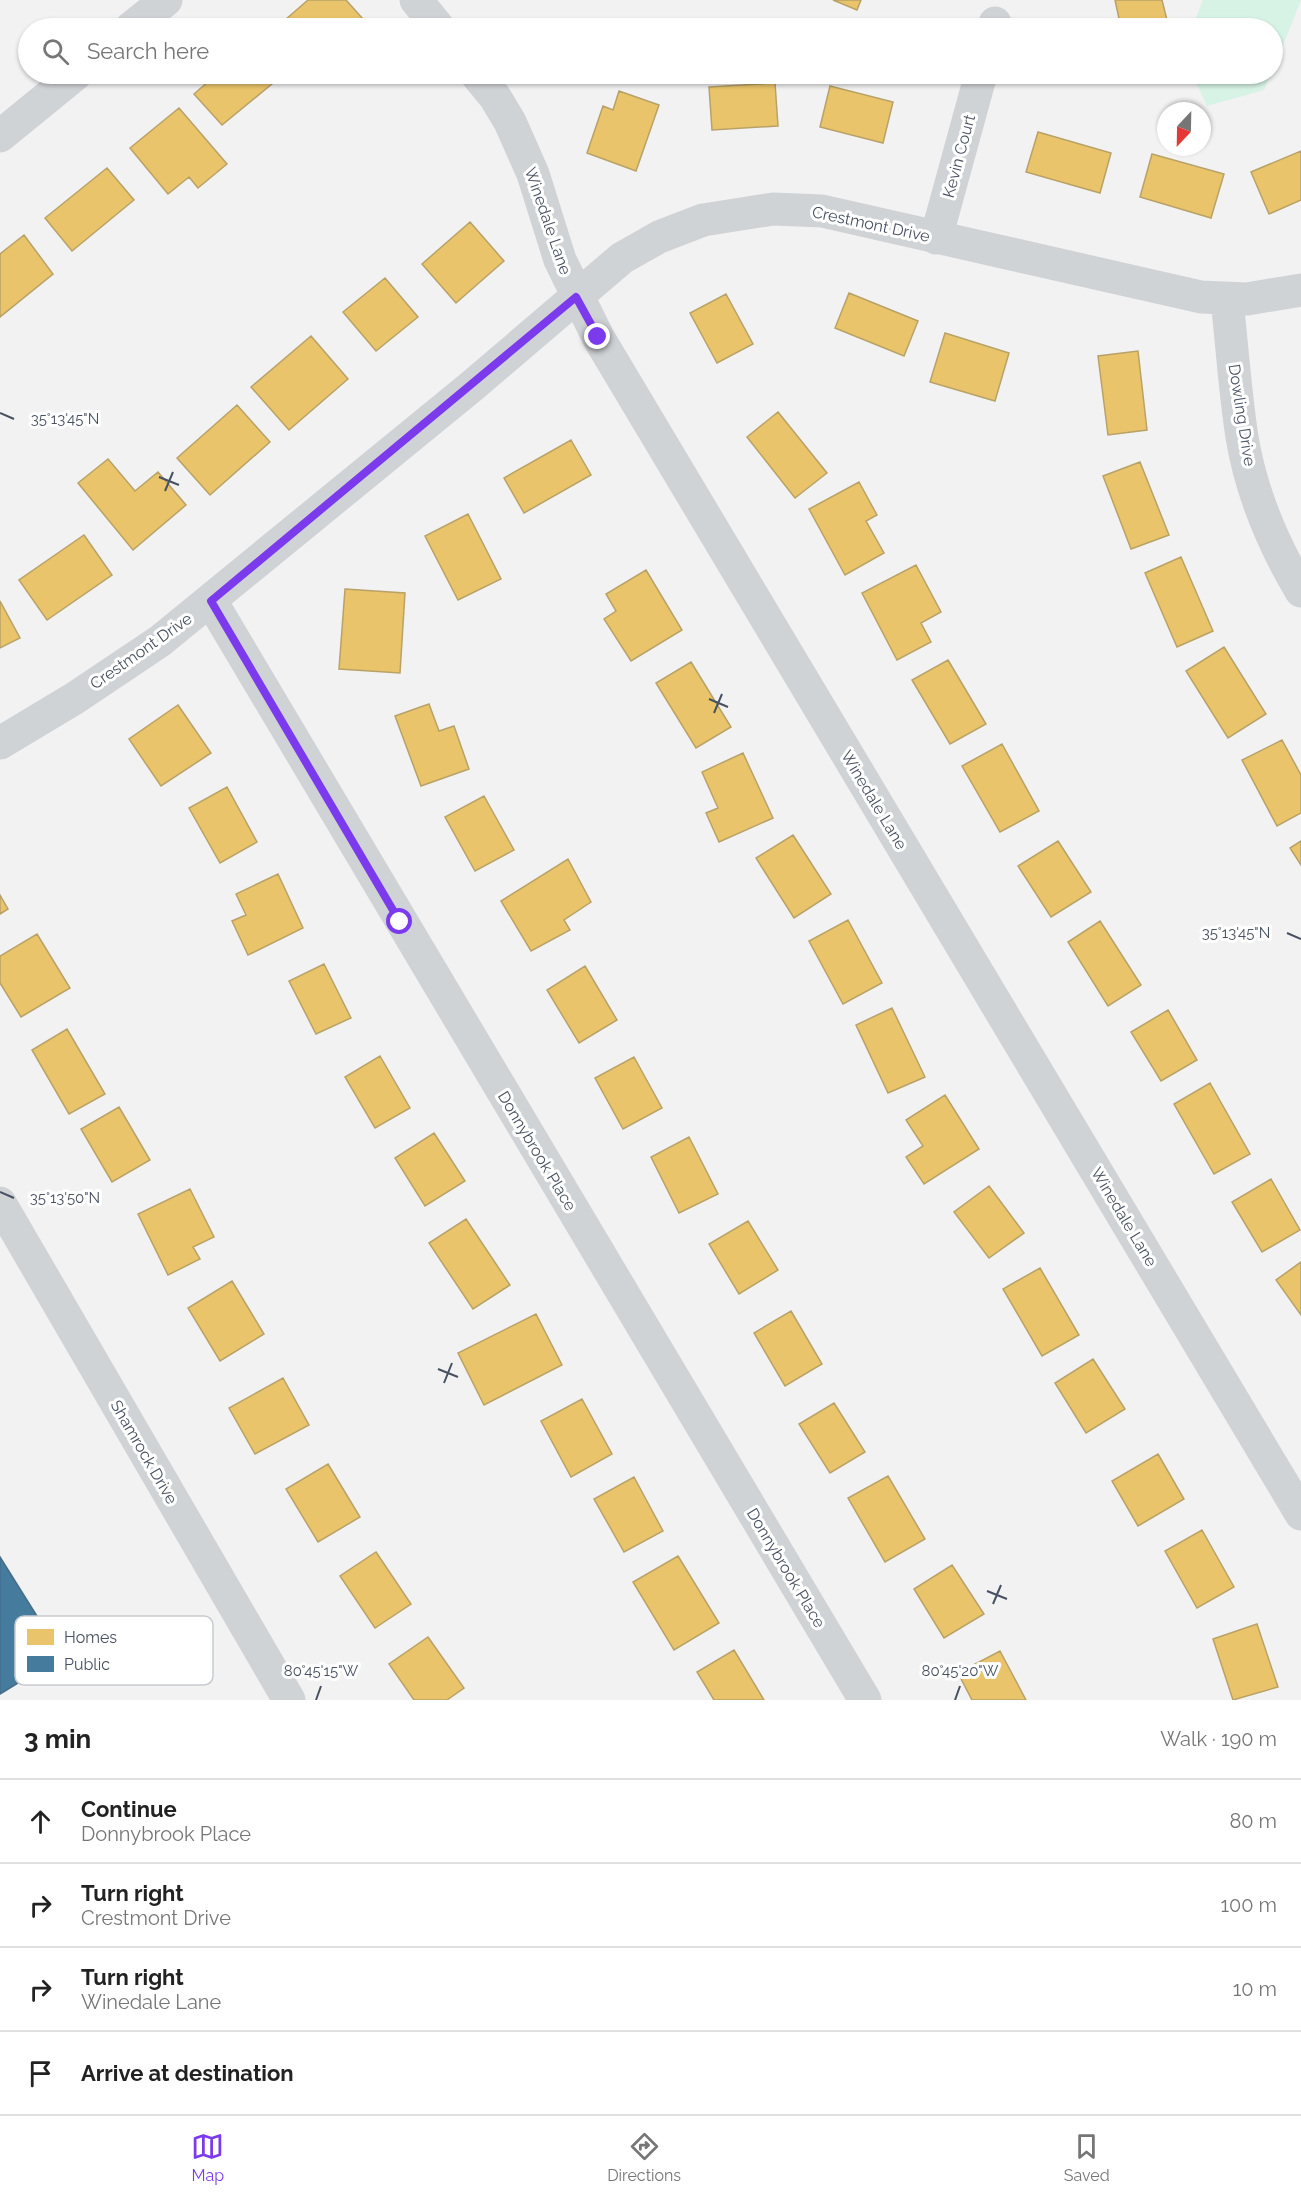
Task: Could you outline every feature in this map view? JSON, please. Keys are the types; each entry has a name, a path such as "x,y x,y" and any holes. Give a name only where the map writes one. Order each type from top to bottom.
{"street":[{"path":"144,18 166,0"},
{"path":"416,0 431,18"},
{"path":"0,136 64,84"},
{"name":"Winedale Lane","path":"484,84 510,122 533,174 553,239 576,297 616,368 1301,1514"},
{"name":"Kevin Court","path":"936,238 978,84"},
{"name":"Crestmont Drive","path":"0,742 75,698 160,641 622,258 659,237 703,220 773,209 822,211 1201,297 1227,300 1301,290"},
{"name":"Dowling Drive","path":"1227,300 1242,439 1257,498 1269,530 1301,591"},
{"name":"Donnybrook Place","path":"211,601 865,1700"},
{"name":"Shamrock Drive","path":"0,1203 289,1700"}],"green space":[{"path":"1203,0 1301,0 1283,45 1283,18 1196,18"},
{"path":"1197,84 1267,84 1264,90 1211,105 1211,102 1205,102"}],"building: Homes":[{"path":"308,0 346,0 362,18 287,18"},
{"path":"833,0 861,0 857,10"},
{"path":"1115,0 1162,0 1166,18 1119,18"},
{"path":"206,84 272,84 222,125 194,94"},
{"path":"775,84 778,126 712,130 709,87"},
{"path":"830,86 893,102 883,143 820,127"},
{"path":"619,91 659,105 636,171 587,153 603,106 613,110"},
{"path":"179,108 227,164 198,188 189,177 168,194 130,148"},
{"path":"1038,132 1111,153 1100,193 1026,172"},
{"path":"1301,151 1301,200 1269,214 1251,172"},
{"path":"1152,154 1224,174 1211,218 1140,197"},
{"path":"107,168 134,200 72,251 45,218"},
{"path":"470,222 504,261 456,303 422,264"},
{"path":"24,235 53,274 0,317 0,254"},
{"path":"385,278 418,317 376,351 343,312"},
{"path":"849,293 918,321 904,356 835,328"},
{"path":"726,294 753,344 717,363 690,313"},
{"path":"945,333 1009,353 995,401 930,382"},
{"path":"311,336 348,379 289,430 251,387"},
{"path":"1138,351 1147,430 1108,435 1098,356"},
{"path":"237,405 270,442 210,495 177,458"},
{"path":"778,412 827,473 795,498 747,437"},
{"path":"571,440 591,475 524,513 504,478"},
{"path":"108,459 135,491 158,472 186,505 133,550 78,483"},
{"path":"1140,462 1169,535 1131,549 1103,476"},
{"path":"859,482 877,515 866,521 884,553 845,575 809,509"},
{"path":"468,514 501,579 458,600 425,536"},
{"path":"84,535 112,575 47,620 19,580"},
{"path":"1181,557 1213,631 1177,647 1145,573"},
{"path":"916,565 941,612 921,623 931,642 897,660 862,593"},
{"path":"646,570 682,630 631,661 604,619 616,611 606,594"},
{"path":"345,589 405,593 400,673 339,669"},
{"path":"0,601 20,638 0,648"},
{"path":"1224,647 1266,714 1228,738 1186,671"},
{"path":"948,660 986,724 950,744 912,680"},
{"path":"691,662 731,727 696,748 656,683"},
{"path":"429,704 439,731 454,726 469,769 421,786 395,716"},
{"path":"178,705 211,753 161,786 129,739"},
{"path":"1282,740 1301,775 1301,813 1277,826 1242,760"},
{"path":"1002,744 1039,811 1000,832 962,766"},
{"path":"743,753 773,818 719,842 706,813 718,808 702,772"},
{"path":"227,787 257,842 220,863 189,808"},
{"path":"484,796 514,850 475,871 445,817"},
{"path":"793,835 831,894 794,918 756,858"},
{"path":"1058,841 1091,892 1051,917 1018,866"},
{"path":"1301,841 1301,865 1290,848"},
{"path":"568,859 591,902 564,920 570,930 531,951 501,901"},
{"path":"278,874 303,928 248,955 232,921 246,915 236,894"},
{"path":"0,895 8,909 0,914"},
{"path":"848,920 882,983 843,1004 809,941"},
{"path":"1100,921 1141,985 1108,1006 1068,942"},
{"path":"37,934 70,988 21,1017 0,983 0,956"},
{"path":"324,964 351,1018 316,1034 289,981"},
{"path":"585,966 617,1020 579,1043 547,990"},
{"path":"892,1008 925,1077 888,1093 856,1025"},
{"path":"1168,1010 1197,1060 1161,1081 1131,1032"},
{"path":"67,1029 105,1094 69,1114 32,1050"},
{"path":"380,1056 410,1108 375,1128 345,1077"},
{"path":"634,1057 662,1108 623,1129 595,1078"},
{"path":"1210,1083 1250,1154 1214,1174 1174,1104"},
{"path":"945,1095 979,1149 924,1184 906,1157 923,1146 906,1120"},
{"path":"119,1107 150,1160 112,1182 81,1129"},
{"path":"434,1133 465,1181 425,1206 395,1158"},
{"path":"689,1137 718,1194 679,1213 651,1157"},
{"path":"1271,1179 1300,1230 1262,1252 1232,1202"},
{"path":"989,1186 1024,1233 989,1258 954,1212"},
{"path":"190,1189 214,1237 193,1247 200,1259 168,1275 138,1214"},
{"path":"466,1219 510,1285 473,1309 429,1243"},
{"path":"748,1221 778,1270 739,1294 709,1244"},
{"path":"1301,1262 1301,1315 1276,1280"},
{"path":"1040,1268 1079,1335 1042,1356 1003,1289"},
{"path":"232,1281 264,1334 220,1361 188,1308"},
{"path":"791,1311 822,1364 785,1386 754,1333"},
{"path":"536,1314 562,1365 484,1405 458,1353"},
{"path":"1093,1359 1125,1409 1086,1433 1055,1383"},
{"path":"283,1378 309,1425 255,1454 229,1408"},
{"path":"582,1399 612,1454 571,1477 541,1421"},
{"path":"834,1403 865,1452 830,1473 799,1424"},
{"path":"1158,1454 1184,1499 1138,1526 1112,1481"},
{"path":"328,1464 360,1517 318,1542 286,1489"},
{"path":"888,1476 925,1539 885,1562 848,1498"},
{"path":"634,1477 663,1531 624,1552 594,1499"},
{"path":"1202,1530 1234,1587 1197,1608 1165,1551"},
{"path":"376,1552 411,1604 375,1628 340,1576"},
{"path":"678,1556 719,1623 674,1650 633,1582"},
{"path":"952,1565 984,1614 944,1638 914,1589"},
{"path":"1257,1624 1278,1687 1233,1700 1213,1639"},
{"path":"428,1637 464,1688 447,1700 414,1700 389,1664"},
{"path":"734,1650 764,1700 714,1700 697,1672"},
{"path":"1000,1651 1026,1700 972,1700 958,1673"}],"building: Public":[{"path":"0,1557 37,1616 15,1616 15,1685 0,1694"}],"route":[{"path":"400,922 211,601 472,386 576,297 598,337"}]}
